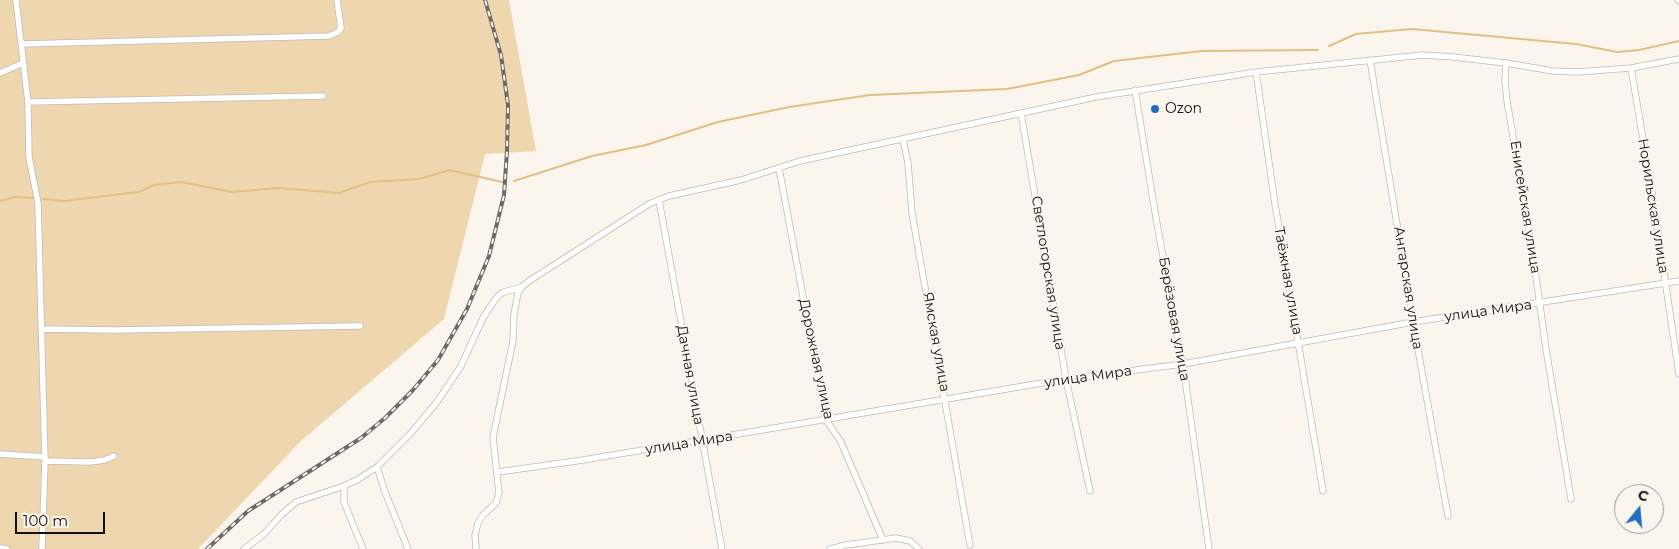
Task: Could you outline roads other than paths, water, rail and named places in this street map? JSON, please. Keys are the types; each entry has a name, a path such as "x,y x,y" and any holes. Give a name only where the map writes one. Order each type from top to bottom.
{"street":[{"path":"16,0 28,102 29,157 38,203 45,459 42,549"},
{"path":"21,44 328,36 338,32 341,28 337,0"},
{"path":"244,549 248,544 264,534 296,502 344,486 377,467 411,433 437,402 461,366 483,318 499,295 522,287 649,204 669,196 741,180 800,161 1021,113 1135,90 1256,72 1423,55 1506,63 1553,71 1577,72 1631,68 1679,59"},
{"name":"Ангарская улица","path":"1370,60 1413,322 1448,516"},
{"path":"0,73 22,63"},
{"name":"Енисейская улица","path":"1506,63 1507,101 1571,500"},
{"name":"Норильская улица","path":"1631,68 1652,192 1679,374"},
{"name":"Таёжная улица","path":"1256,72 1275,204 1323,491"},
{"name":"Берёзовая улица","path":"1135,90 1183,364 1209,549"},
{"path":"28,102 324,96"},
{"name":"Светлогорская улица","path":"1021,113 1066,379 1090,491"},
{"name":"Ямская улица","path":"903,139 908,163 912,213 970,545"},
{"name":"Дорожная улица","path":"778,168 826,420 841,442 883,540"},
{"name":"Дачная улица","path":"659,200 722,549"},
{"name":"улица Мира","path":"498,472 701,441 1066,379 1183,364 1413,322 1540,304 1679,281"},
{"path":"476,549 475,535 478,523 483,515 492,508 498,498 498,472 493,437 513,341 516,301 522,287"},
{"path":"41,329 114,330 360,326"},
{"path":"0,454 90,462 105,460 114,456"},
{"path":"377,467 408,549"},
{"path":"344,486 344,502 363,549"},
{"path":"830,549 896,538 910,541 919,549"},
{"path":"0,548 7,549"}],"waterway":[{"path":"1329,46 1356,34 1412,29 1576,44 1617,52 1639,50 1679,41"},
{"path":"514,181 592,156 646,145 718,122 789,107 870,95 1007,89 1079,75 1114,61 1202,51 1318,50"},
{"path":"43,199 64,201 139,192 154,185 181,182 232,192 278,188 339,193 370,182 419,179 450,170 502,182"},
{"path":"0,201 15,197 33,198"}],"railway":[{"path":"207,549 248,511 361,438 385,418 413,390 438,360 467,309 489,256 504,195 507,151 508,105 501,55 485,0"}],"place":[{"name":"Ozon","path":"1155,109"}]}
